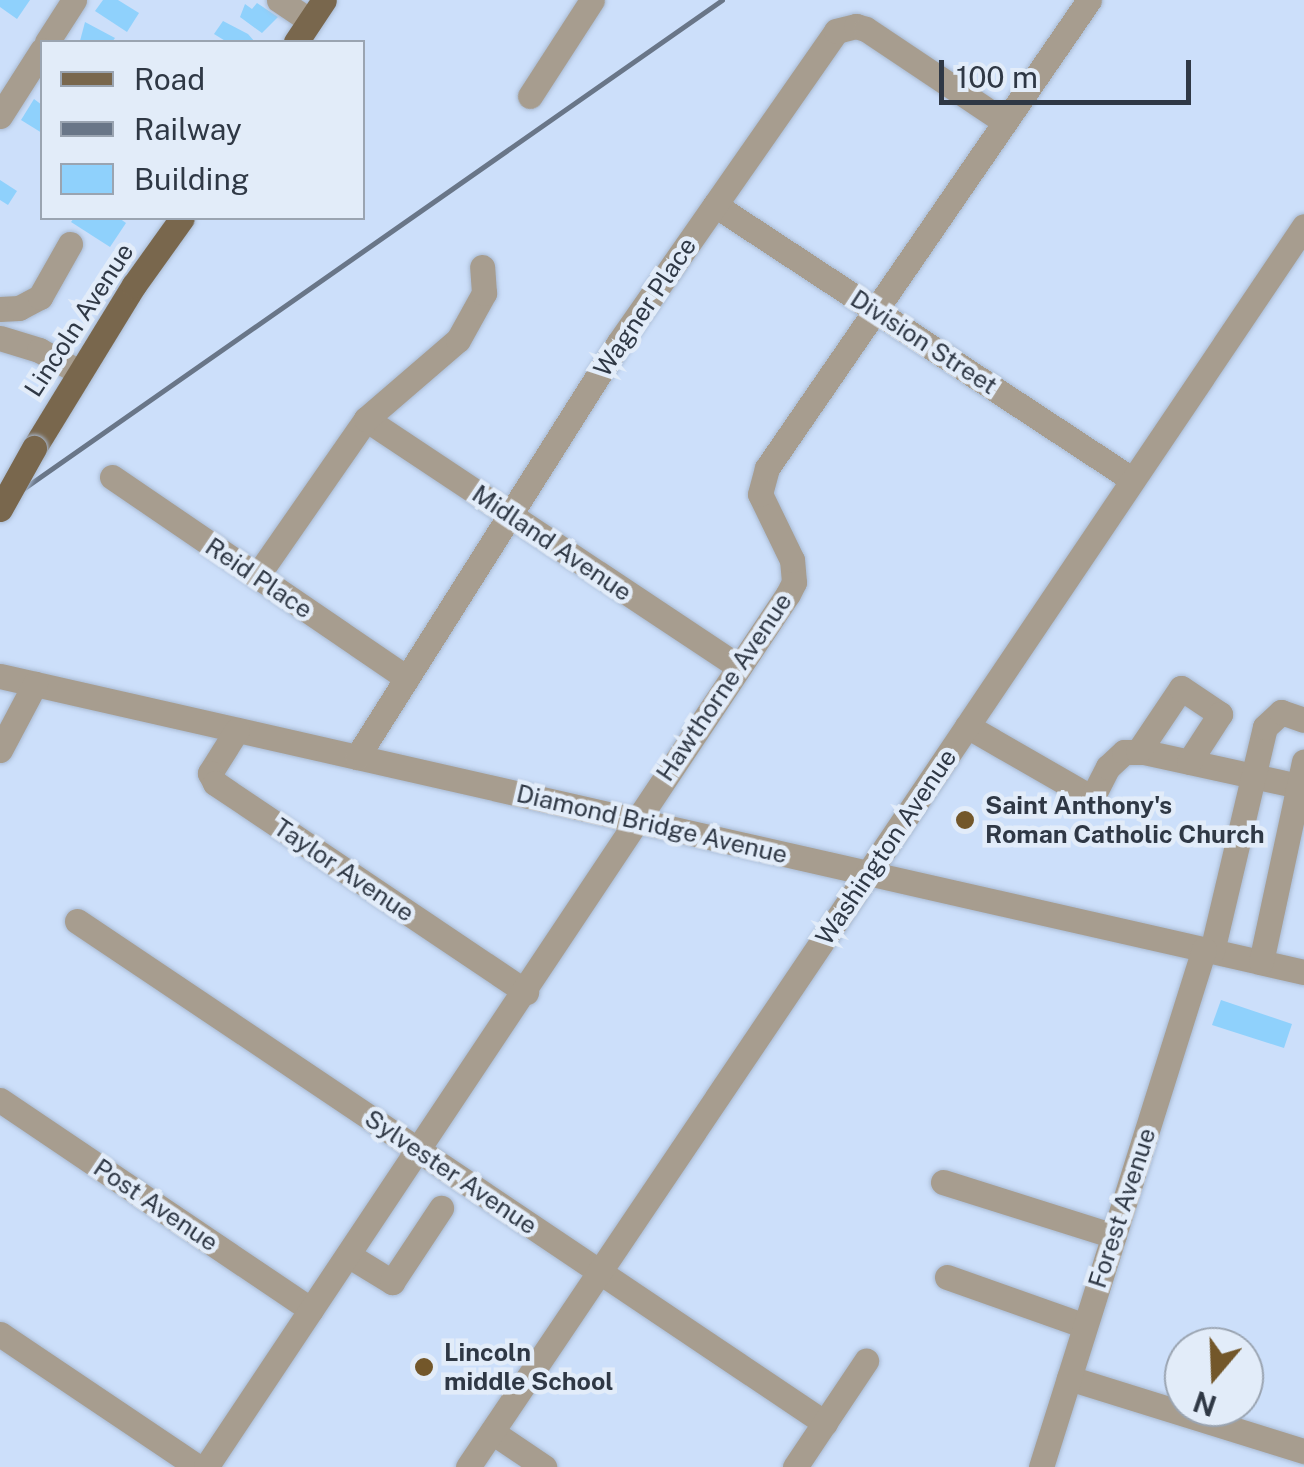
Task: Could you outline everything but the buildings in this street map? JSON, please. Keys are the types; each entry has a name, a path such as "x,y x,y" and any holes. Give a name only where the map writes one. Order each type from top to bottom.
{"main road":[{"name":"Lincoln Avenue","path":"0,509 78,372 181,220"}],"street":[{"path":"48,40 74,0"},
{"path":"530,96 592,0"},
{"name":"Hawthorne Avenue","path":"206,1467 526,992 794,582 792,560 760,494 767,468 1089,0"},
{"name":"Wagner Place","path":"357,757 618,344 827,41 846,27 866,29 1005,122"},
{"path":"0,116 40,53"},
{"name":"Division Street","path":"714,204 1133,480"},
{"name":"Washington Avenue","path":"468,1467 1304,226"},
{"path":"0,308 19,308 40,297 70,244"},
{"path":"257,576 366,419 458,340 484,292 482,268"},
{"path":"0,338 39,350 78,372"},
{"name":"Midland Avenue","path":"366,419 738,666"},
{"name":"Reid Place","path":"112,477 407,678"},
{"name":"Diamond Bridge Avenue","path":"0,676 1304,972"},
{"path":"0,750 35,684"},
{"path":"1138,752 1181,688 1220,714 1189,762"},
{"name":"Forest Avenue","path":"1041,1467 1208,950 1265,728 1281,712 1304,720"},
{"path":"967,726 1092,798 1108,767 1124,752 1254,776 1302,774 1261,962"},
{"name":"Taylor Avenue","path":"237,730 210,772 215,783 526,992"},
{"name":"Sylvester Avenue","path":"77,921 824,1423"},
{"name":"Post Avenue","path":"0,1100 311,1310"},
{"path":"942,1182 1114,1236"},
{"path":"348,1255 392,1282 441,1208"},
{"path":"948,1277 1085,1326"},
{"path":"0,1334 198,1467"},
{"path":"795,1467 866,1361"},
{"path":"1069,1378 1304,1451"},
{"path":"492,1432 544,1467"}],"railway":[{"path":"0,505 722,0"}],"place":[{"name":"Saint Anthony's Roman Catholic Church","path":"965,820"},
{"name":"Lincoln middle School","path":"424,1367"}]}
